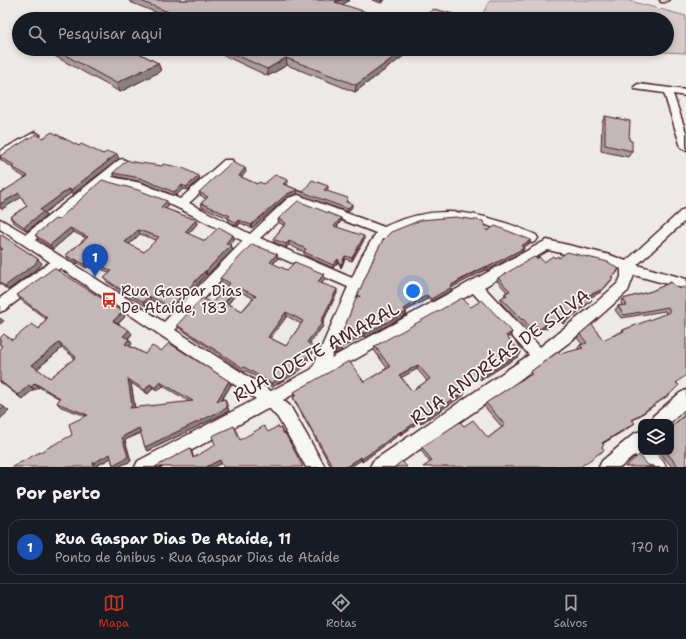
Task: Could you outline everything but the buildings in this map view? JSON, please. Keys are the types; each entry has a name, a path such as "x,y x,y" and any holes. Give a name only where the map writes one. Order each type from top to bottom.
{"street":[{"path":"638,87 686,93"},
{"path":"668,91 683,130 686,147"},
{"path":"0,155 35,134"},
{"path":"26,240 104,179 123,162"},
{"path":"180,204 228,162"},
{"path":"104,179 126,183 180,204 252,239 356,285"},
{"path":"165,330 252,239 290,202 298,200 385,232"},
{"path":"627,267 686,213"},
{"path":"318,374 377,239 385,232 406,222 422,217 448,215 469,216 490,221 532,238"},
{"path":"0,223 270,399 284,412 316,467"},
{"name":"RUA ODETE AMARAL","path":"144,467 318,374 547,246 571,252 598,256 627,267"},
{"path":"0,306 59,262"},
{"path":"627,267 686,284"},
{"name":"RUA ANDRÉAS DE SILVA","path":"379,467 561,340 624,286 628,281 629,275 627,267"},
{"path":"475,286 539,356"},
{"path":"662,419 686,398"},
{"path":"608,467 638,447"},
{"path":"647,455 657,467"}],"shaded area":[{"path":"490,0 626,0 671,12 484,12"},
{"path":"674,13 686,16 686,53 674,52"}],"place":[{"name":"Rua Gaspar Dias De Ataíde, 11","path":"95,277"},
{"name":"Rua Gaspar Dias De Ataíde, 183","path":"109,300"}]}
